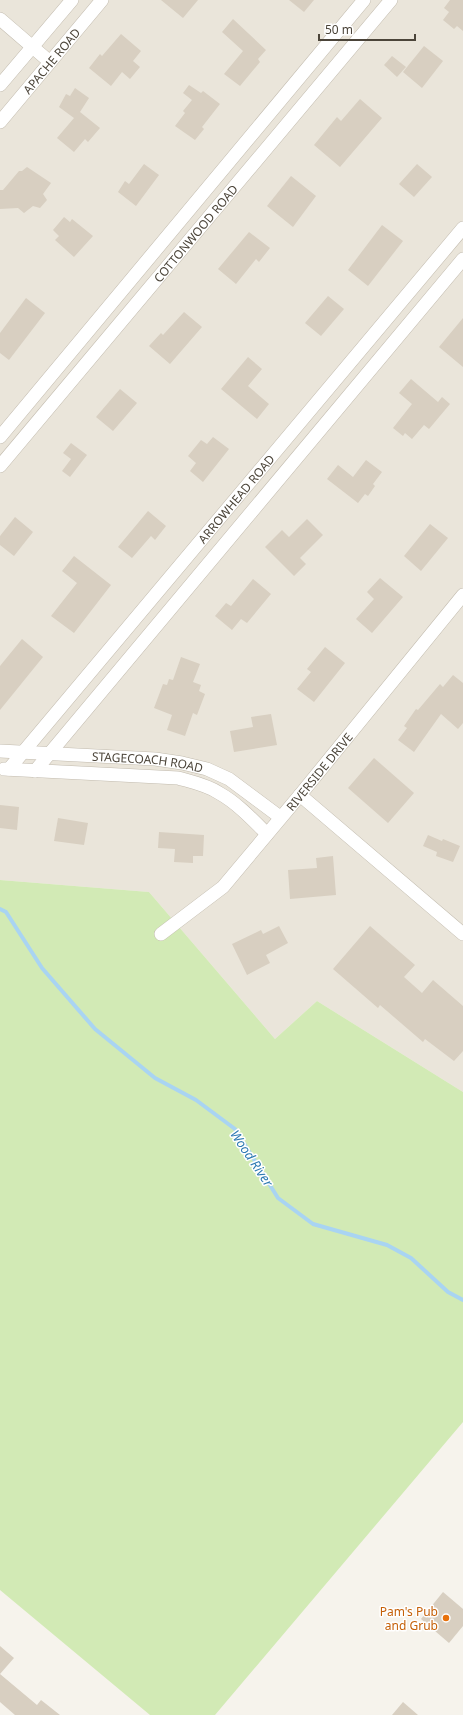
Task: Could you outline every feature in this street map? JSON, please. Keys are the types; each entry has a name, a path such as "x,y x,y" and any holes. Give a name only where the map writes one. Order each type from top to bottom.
{"street":[{"name":"APACHE ROAD","path":"0,85 72,0"},
{"name":"APACHE ROAD","path":"0,122 102,0"},
{"name":"COTTONWOOD ROAD","path":"0,437 364,0"},
{"name":"COTTONWOOD ROAD","path":"0,466 391,0"},
{"path":"0,19 50,62"},
{"name":"ARROWHEAD ROAD","path":"4,769 23,752 463,228"},
{"name":"ARROWHEAD ROAD","path":"36,771 463,259"},
{"name":"RIVERSIDE DRIVE","path":"161,934 223,887 463,595"},
{"name":"STAGECOACH ROAD","path":"0,751 155,759 182,763 207,769 229,779 280,818"},
{"name":"STAGECOACH ROAD","path":"4,769 178,778 200,784 219,793 243,810 267,834"},
{"path":"300,795 461,927"}],"shaded area":[{"path":"0,0 463,0 463,1092 317,1001 275,1039 149,892 0,880"}],"green space":[{"path":"0,880 149,892 275,1039 317,1001 463,1092 463,1422 215,1715 150,1715 0,1590"}],"building":[{"path":"161,0 198,0 183,18"},
{"path":"289,0 314,0 304,12"},
{"path":"450,0 463,0 463,31 457,26 454,29 443,20 449,12 444,8"},
{"path":"233,19 266,50 258,59 260,62 240,86 224,74 243,51 222,32"},
{"path":"121,34 141,51 133,61 140,67 130,79 122,72 111,86 89,68 100,54 102,56"},
{"path":"424,46 443,61 422,88 403,72"},
{"path":"392,56 406,67 397,77 384,65"},
{"path":"189,85 201,93 203,91 220,104 202,127 204,129 195,140 175,126 185,113 183,111 192,100 183,93"},
{"path":"75,88 89,98 80,112 100,128 88,142 85,139 74,152 57,138 74,118 59,107 66,94 70,96"},
{"path":"360,99 382,118 340,167 314,145 337,117 341,121"},
{"path":"144,164 159,175 136,206 118,192 125,181 129,184"},
{"path":"417,164 432,177 414,197 399,184"},
{"path":"27,167 51,183 43,194 47,200 40,208 33,206 24,213 18,208 0,209 0,190 3,190 19,171 22,171"},
{"path":"291,176 316,196 293,227 267,206"},
{"path":"64,217 70,222 72,219 93,236 74,257 55,240 59,236 53,230"},
{"path":"382,225 403,241 368,286 348,270"},
{"path":"249,232 270,248 259,262 256,259 236,284 218,269"},
{"path":"328,296 344,309 321,336 305,323"},
{"path":"26,298 45,313 9,360 0,353 0,333"},
{"path":"184,312 202,327 170,364 149,346 161,333 163,335"},
{"path":"463,318 463,367 439,347"},
{"path":"248,357 262,369 248,386 269,404 257,419 221,389"},
{"path":"411,379 438,402 442,397 450,404 429,429 424,425 412,439 405,433 403,436 393,428 412,404 399,393"},
{"path":"120,389 137,403 113,431 96,417"},
{"path":"213,437 229,449 203,482 190,471 196,463 188,456 201,440 207,444"},
{"path":"71,443 87,455 70,477 62,471 71,459 63,453"},
{"path":"366,460 382,472 373,484 375,486 368,496 365,494 358,503 327,479 338,465 353,477"},
{"path":"148,511 166,526 155,540 151,536 132,558 118,547"},
{"path":"15,517 33,532 14,556 0,545 0,536"},
{"path":"307,519 323,535 300,558 306,564 294,576 265,547 282,530 289,537"},
{"path":"430,524 448,538 421,571 404,556"},
{"path":"74,556 111,585 74,633 51,616 77,583 62,571"},
{"path":"380,578 403,597 372,633 356,619 374,599 367,592"},
{"path":"253,579 271,594 247,623 241,619 232,630 215,616 226,603 231,606"},
{"path":"22,639 43,657 0,710 0,666"},
{"path":"325,647 345,663 314,702 297,689 311,672 307,669"},
{"path":"181,657 200,664 193,682 201,685 199,691 205,694 197,715 193,713 185,736 167,730 172,715 154,708 163,684 167,685 169,679 173,680"},
{"path":"453,675 463,683 463,723 458,729 441,714 414,752 398,740 407,728 404,726 416,709 418,710 440,684 443,687"},
{"path":"271,714 277,745 234,752 230,731 253,727 251,717"},
{"path":"374,758 414,793 388,823 348,788"},
{"path":"0,805 19,807 17,830 0,828"},
{"path":"58,818 88,823 84,845 54,841"},
{"path":"159,832 204,835 203,856 193,856 193,863 174,862 175,849 158,848"},
{"path":"428,835 460,846 453,862 436,856 437,852 423,846"},
{"path":"333,856 336,895 290,899 288,870 317,868 316,858"},
{"path":"279,926 288,943 266,955 270,963 247,975 232,944 261,930 263,934"},
{"path":"370,926 415,965 404,977 422,993 433,980 463,1006 463,1051 454,1061 425,1039 423,1042 380,1005 378,1008 333,969"},
{"path":"443,1592 463,1609 463,1626 449,1643 421,1619"},
{"path":"0,1646 14,1658 0,1674"},
{"path":"0,1674 37,1705 41,1700 60,1715 15,1715 0,1702"},
{"path":"403,1702 418,1715 392,1715"}],"waterway":[{"name":"Wood River","path":"0,909 6,912 42,968 95,1029 155,1078 196,1100 235,1129 278,1198 313,1224 387,1245 411,1258 448,1292 463,1300"}],"place":[{"name":"Pam's Pub and Grub","path":"446,1618"}]}
